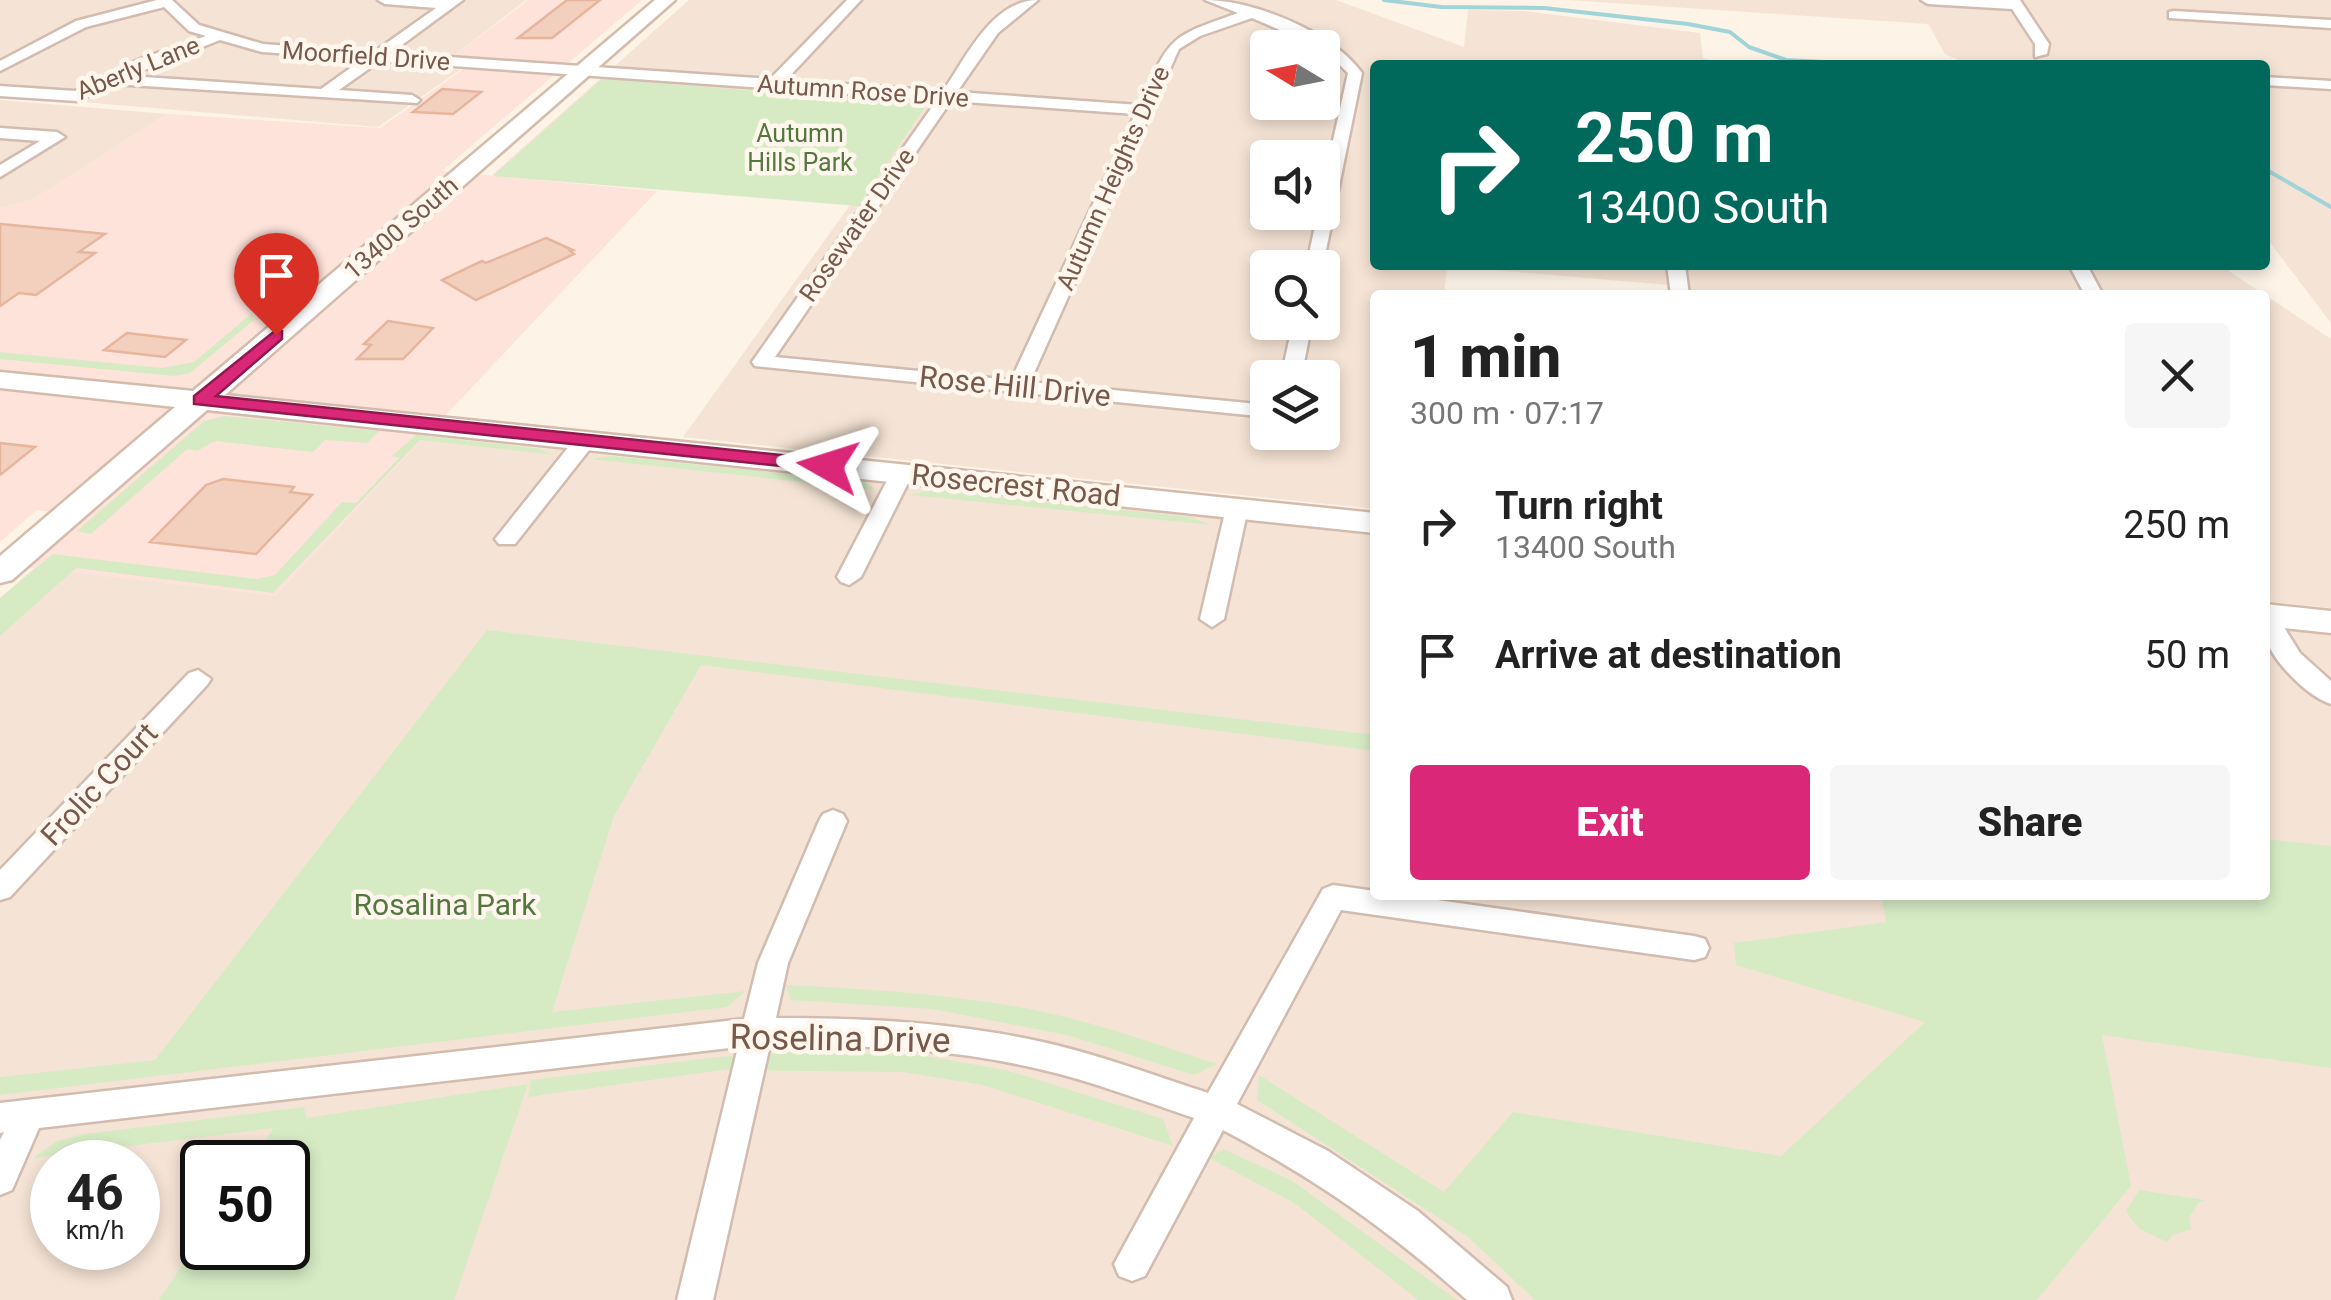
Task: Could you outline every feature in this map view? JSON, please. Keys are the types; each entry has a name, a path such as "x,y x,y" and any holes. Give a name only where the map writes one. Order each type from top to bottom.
{"main road":[{"name":"13400 South","path":"0,573 666,0"},
{"name":"Rosecrest Road","path":"0,380 1370,521"},
{"path":"2270,616 2331,622"}],"street":[{"path":"385,0 453,2"},
{"path":"773,85 854,0"},
{"name":"Rosewater Drive","path":"762,362 999,23 1032,0"},
{"path":"1212,0 1328,45 1348,60 1354,73 1319,250"},
{"path":"1928,0 2015,2 2042,44 2040,54"},
{"path":"0,67 82,24 165,1"},
{"name":"Moorfield Drive","path":"165,1 194,28 262,48 582,72"},
{"path":"324,94 453,2"},
{"name":"Autumn Heights Drive","path":"1018,386 1170,54 1179,42 1250,14"},
{"path":"2174,15 2331,24"},
{"name":"Aberly Lane","path":"0,91 77,96 145,62 216,37"},
{"name":"Autumn Rose Drive","path":"582,72 1144,110"},
{"path":"111,79 412,100"},
{"path":"2270,81 2331,85"},
{"path":"0,133 57,138 0,172"},
{"name":"Rose Hill Drive","path":"762,362 1250,409"},
{"path":"508,539 586,440"},
{"path":"849,577 902,473"},
{"path":"1212,620 1237,508"},
{"path":"2270,624 2292,660 2331,695"},
{"name":"Frolic Court","path":"0,889 198,680"},
{"path":"694,1300 780,942 833,821"},
{"path":"1132,1264 1333,897 1694,948"},
{"name":"Roselina Drive","path":"14,1117 758,1031 868,1032 954,1039 1041,1055 1216,1110 1316,1162 1406,1223 1494,1300"},
{"path":"0,1178 14,1117"}],"shaded area":[{"path":"0,0 526,0 438,68 460,70 378,127 0,95"},
{"path":"528,0 642,0 442,171 657,191 275,596 24,567 83,516 37,510 0,542 0,208 34,199 167,114 380,128 476,60 451,58"},
{"path":"689,0 1336,0 1464,47 1468,10 1523,11 1700,33 1703,58 1711,60 1370,60 1370,270 1447,270 1445,290 1370,290 1370,508 683,437 850,205 492,175"},
{"path":"1567,0 2331,0 2331,323 2270,243 2270,60 1959,60 1945,54 1928,24"},
{"path":"0,100 167,114 34,199 0,208"},
{"path":"1494,270 2228,270 2258,290 1669,290 1668,285"},
{"path":"2270,298 2331,339 2331,608 2270,602"},
{"path":"425,436 1370,534 1370,900 2270,900 2270,628 2331,634 2331,1300 0,1300 0,598 39,564 275,593"}],"green space":[{"name":"Autumn Hills Park","path":"602,79 927,104 858,206 493,176"},
{"path":"251,314 255,319 190,373 174,376 0,359 0,352 162,368 194,362"},
{"path":"225,416 379,431 367,443 325,440 313,452 215,441 197,451 187,449 91,534 77,531 204,421"},
{"path":"416,435 536,448 554,455 420,440 273,593 76,568 0,636 0,598 53,554 257,579 275,575 342,502 356,503 399,458 392,456"},
{"path":"612,456 865,482 876,490 590,459"},
{"path":"929,490 1190,517 1211,525 910,495"},
{"name":"Rosalina Park","path":"487,630 1370,734 1370,750 701,665 614,816 552,1012 746,991 727,1007 0,1095 0,1077 155,1060"},
{"path":"2270,840 2331,846 2331,1068 2102,1035 2131,1186 2037,1300 1535,1300 1468,1237 1257,1100 1259,1075 1444,1192 1513,1112 1781,1156 1925,1022 1736,965 1734,943 1886,922 1882,900 2270,900"},
{"path":"786,985 921,994 1029,1009 1217,1064 1194,1075 1067,1035 932,1009 790,1000"},
{"path":"797,1052 919,1055 1006,1070 1163,1119 1173,1146 983,1085 902,1072 722,1070 528,1097 531,1080 718,1057"},
{"path":"528,1084 454,1300 159,1300 180,1268 310,1270 310,1140 265,1140 278,1121 273,1128 160,1142 61,1140 304,1107 306,1118"},
{"path":"1223,1149 1291,1180 1457,1300 1418,1300 1296,1204 1209,1158"},
{"path":"2139,1190 2205,1200 2199,1202 2189,1218 2192,1229 2173,1235 2167,1242 2138,1228 2126,1211"}],"building":[{"path":"567,0 600,0 552,38 518,38"},
{"path":"442,89 481,92 453,114 413,112"},
{"path":"0,224 105,234 79,252 95,253 36,295 19,293 0,306"},
{"path":"546,238 574,254 476,300 442,280 482,261 486,263"},
{"path":"388,321 433,328 403,359 357,359 371,345 364,344"},
{"path":"127,333 186,340 165,357 104,350"},
{"path":"0,443 35,447 0,475"},
{"path":"223,479 294,487 290,492 312,495 256,554 150,542 206,485"}],"waterway":[{"path":"1384,0 1441,7 1544,8 1688,24 1730,32 1749,47 1786,60"},
{"path":"2270,172 2331,207"}],"route":[{"path":"276,335 200,400 828,466"}]}
